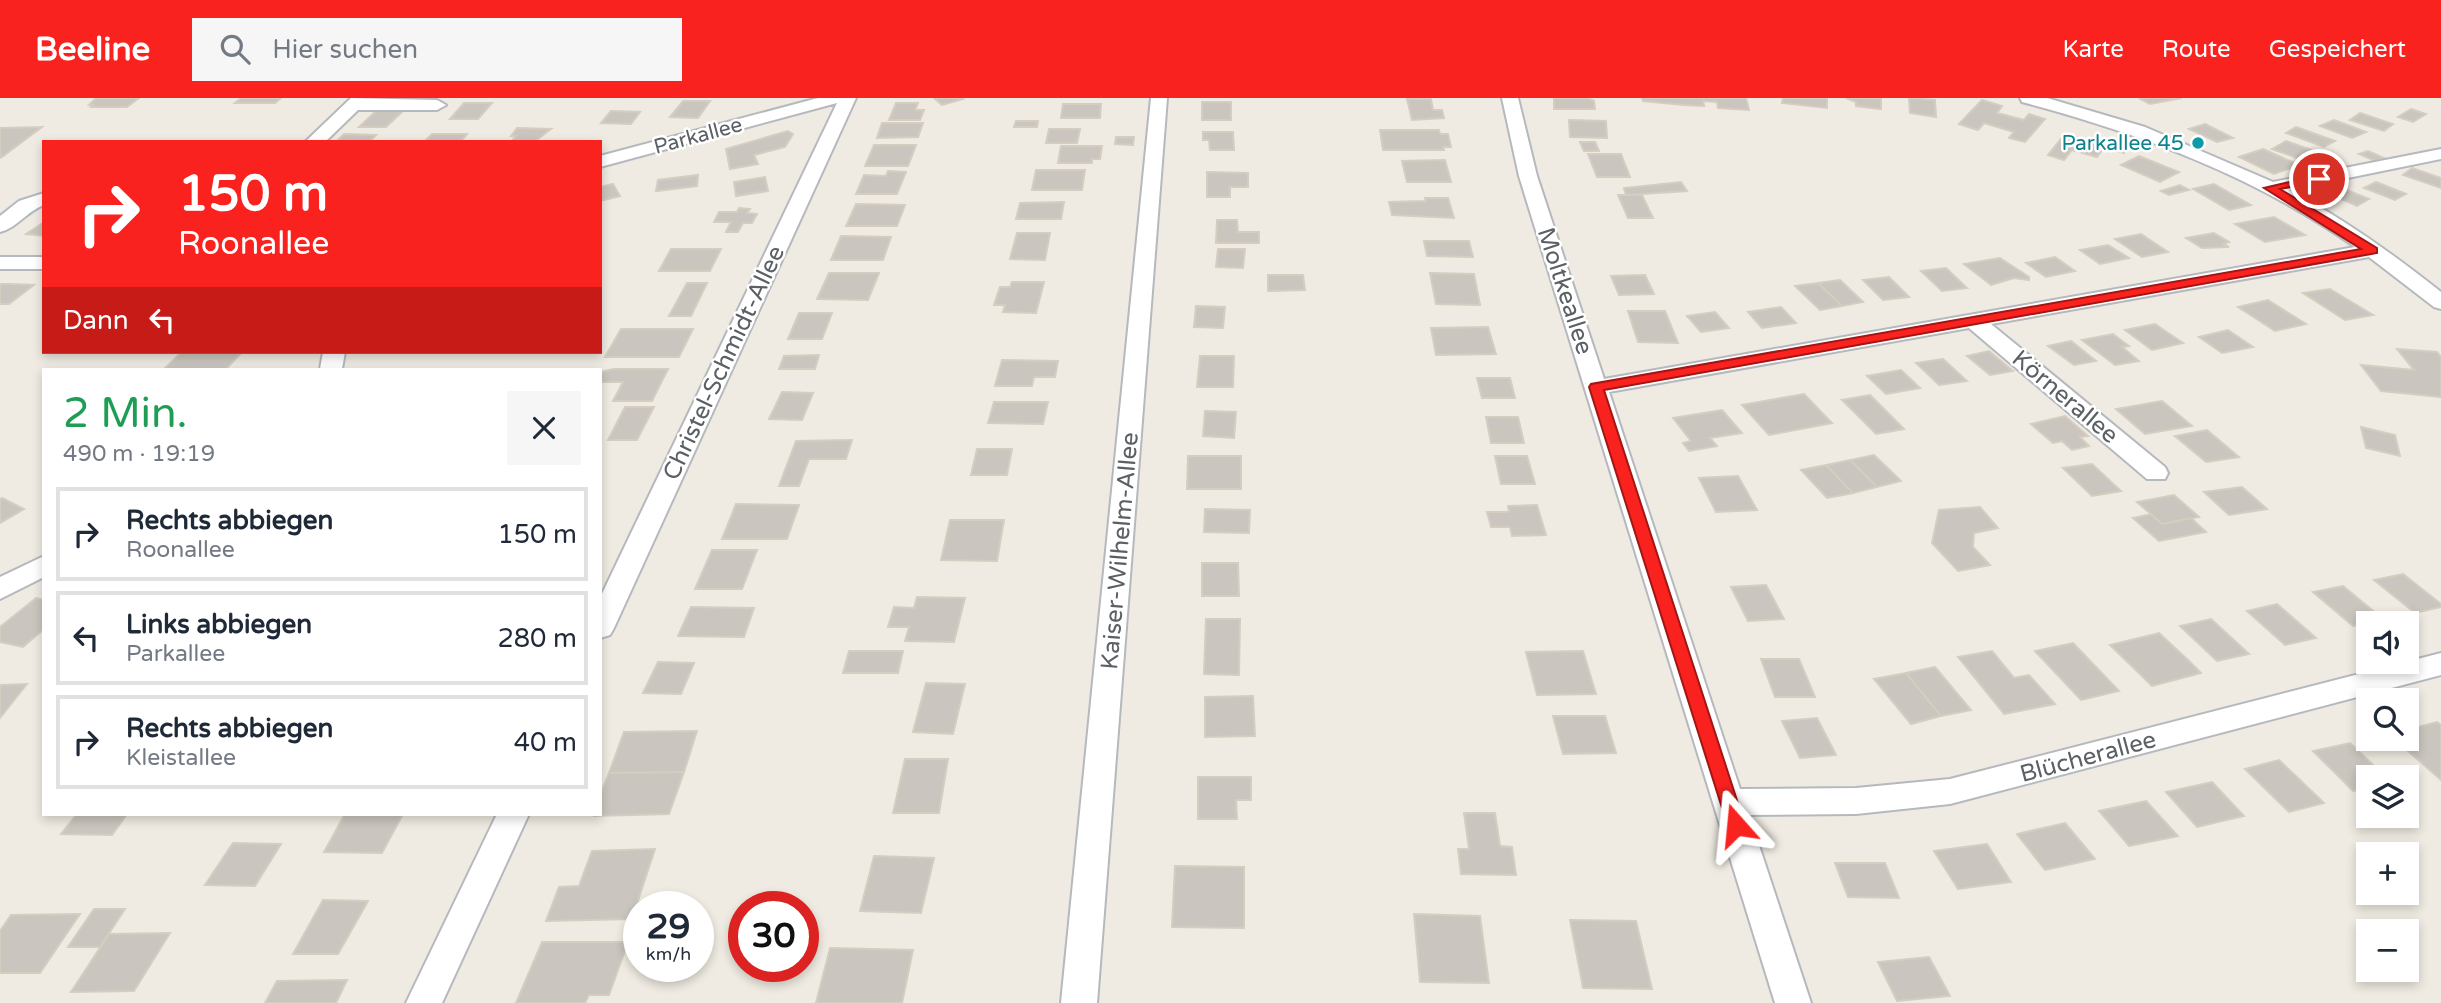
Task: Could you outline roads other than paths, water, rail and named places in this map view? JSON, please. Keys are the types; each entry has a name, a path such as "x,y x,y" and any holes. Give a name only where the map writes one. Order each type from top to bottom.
{"street":[{"name":"Parkallee","path":"602,161 837,98"},
{"name":"Christel-Schmidt-Allee","path":"602,624 848,98"},
{"name":"Kaiser-Wilhelm-Allee","path":"1079,1003 1159,98"},
{"name":"Moltkeallee","path":"1510,98 1525,164 1793,1003"},
{"path":"2028,98 2157,138 2270,188 2372,250 2441,303"},
{"path":"316,140 357,101 437,106"},
{"path":"2270,188 2441,154"},
{"path":"0,226 35,202 24,194 42,184"},
{"path":"1596,387 2372,250"},
{"path":"0,262 42,263"},
{"name":"Körnerallee","path":"1974,321 2156,473"},
{"path":"0,590 42,566"},
{"name":"Blücherallee","path":"1728,802 1860,803 1928,797 2441,664"},
{"path":"425,1003 512,816"}],"place":[{"name":"Parkallee 45","path":"2198,143"}]}
